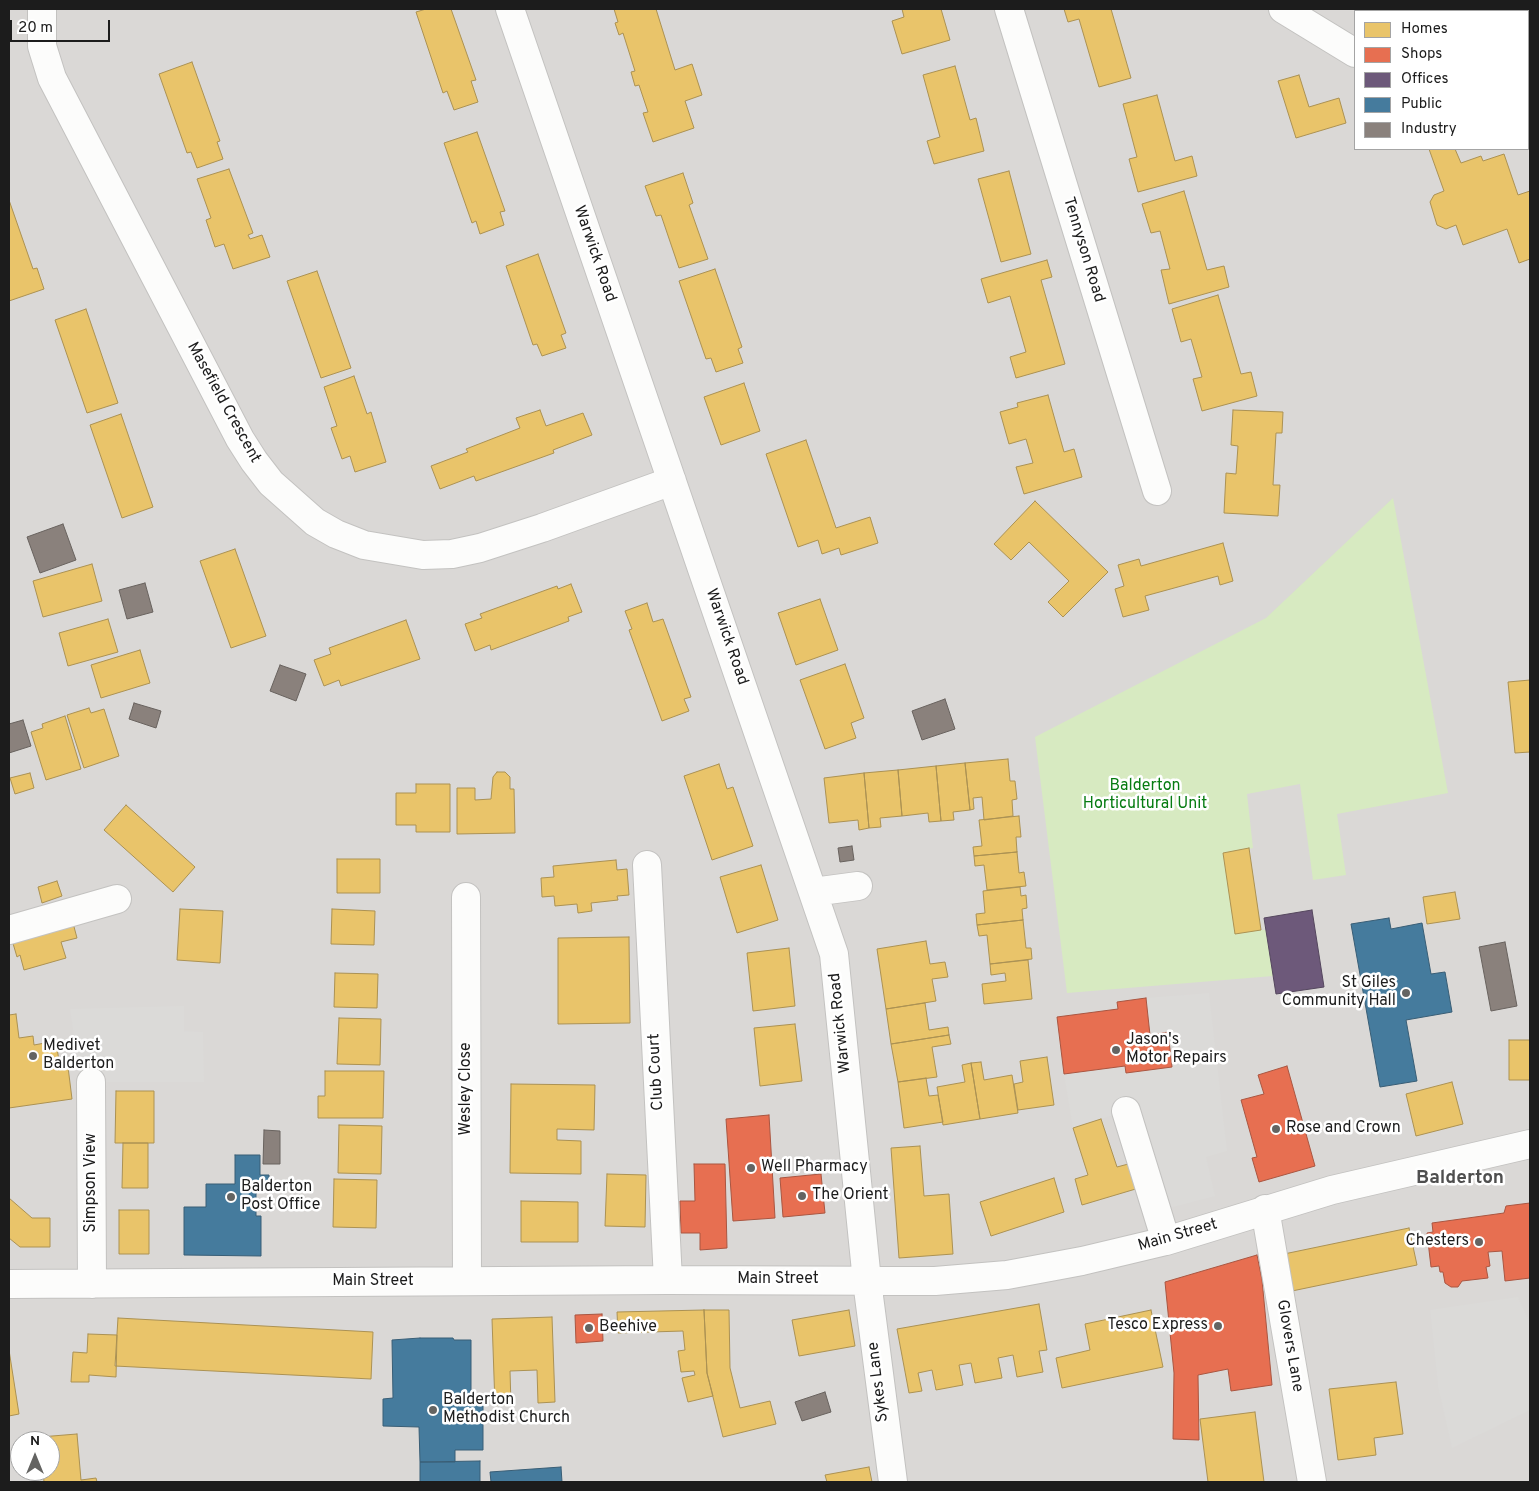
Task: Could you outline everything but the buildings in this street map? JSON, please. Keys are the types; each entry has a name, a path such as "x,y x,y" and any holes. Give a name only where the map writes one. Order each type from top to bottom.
{"street":[{"name":"Masefield Crescent","path":"41,9 42,46 52,78 240,439 254,461 271,482 315,522 336,534 364,545 416,554 452,554 480,548 542,528 672,481"},
{"name":"Warwick Road","path":"510,9 834,954 867,1281"},
{"name":"Tennyson Road","path":"1009,9 1157,491"},
{"path":"1283,9 1354,52"},
{"name":"Club Court","path":"646,865 668,1280"},
{"path":"813,892 858,886"},
{"name":"Wesley Close","path":"466,897 467,1281"},
{"path":"9,930 117,899"},
{"name":"Simpson View","path":"91,1082 92,1284"},
{"path":"1126,1111 1166,1241"},
{"name":"Main Street","path":"9,1284 668,1280 935,1281 1007,1275 1082,1261 1166,1241 1265,1209 1388,1176 1530,1144"},
{"name":"Glovers Lane","path":"1265,1209 1312,1482"},
{"name":"Sykes Lane","path":"867,1281 893,1482"}],"shaded area":[{"path":"9,9 1530,9 1530,1482 9,1482"},
{"path":"1209,993 1227,1151 1206,1157 1215,1196 1169,1208 1126,1111 1073,1128 1064,1074 1125,1066 1126,1073 1172,1068 1168,1032 1150,1035 1146,998"},
{"path":"184,1006 184,1031 203,1032 204,1082 81,1082 70,1009"},
{"path":"1518,1297 1530,1323 1530,1410 1452,1448 1438,1386 1430,1310"}],"green space":[{"name":"Balderton Horticultural Unit","path":"1393,498 1448,793 1337,814 1346,875 1313,880 1300,784 1247,794 1253,848 1249,849 1261,930 1266,930 1273,976 1067,993 1035,737 1266,618"}],"place":[{"name":"St Giles Community Hall","path":"1406,993"},
{"name":"Jason's Motor Repairs","path":"1116,1050"},
{"name":"Medivet Balderton","path":"33,1056"},
{"name":"Rose and Crown","path":"1276,1129"},
{"name":"Well Pharmacy","path":"751,1168"},
{"name":"The Orient","path":"802,1196"},
{"name":"Balderton Post Office","path":"231,1197"},
{"name":"Chesters","path":"1479,1242"},
{"name":"Tesco Express","path":"1218,1326"},
{"name":"Beehive","path":"589,1328"},
{"name":"Balderton Methodist Church","path":"433,1410"}],"district":[{"name":"Balderton","path":"1460,1179"}]}
